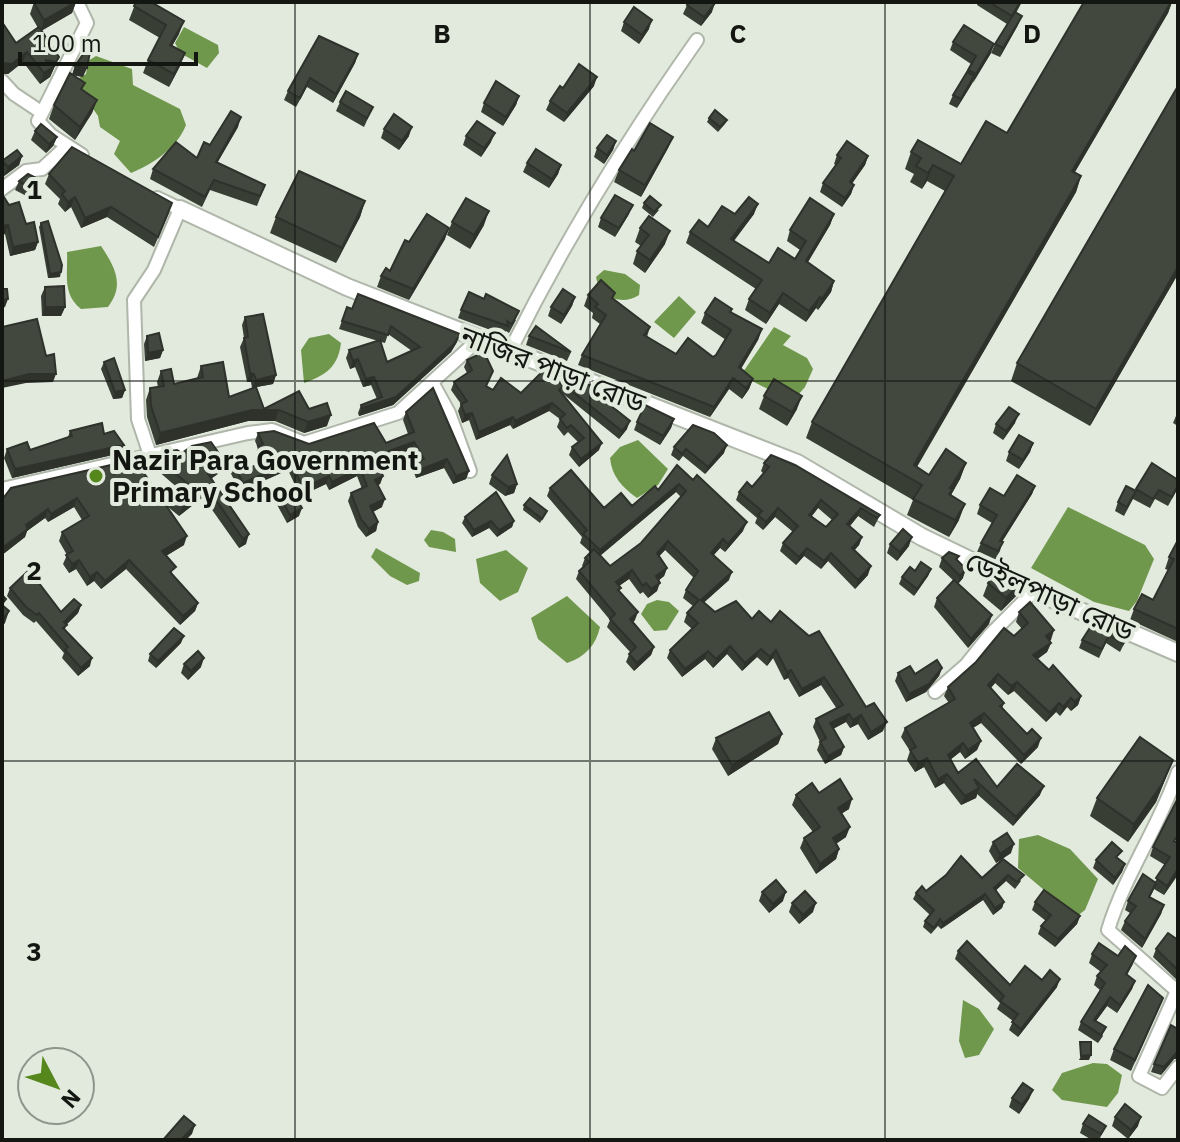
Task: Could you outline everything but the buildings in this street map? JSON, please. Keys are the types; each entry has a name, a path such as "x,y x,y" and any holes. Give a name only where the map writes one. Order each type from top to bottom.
{"main road":[{"name":"নাজির পাড়া রোড","path":"180,209 347,287 509,353 797,463 922,537"},
{"name":"ডেইলপাড়া রোড","path":"922,537 1034,591 1178,653"}],"street":[{"path":"77,2 87,23 38,121 67,146 97,164"},
{"path":"509,353 546,277 652,103 697,40"},
{"path":"2,81 14,94 41,112"},
{"path":"2,189 26,171 42,169 67,146"},
{"path":"150,455 138,419 134,300 154,270 180,209 151,195"},
{"path":"2,489 272,430 304,443 398,413 478,340"},
{"path":"433,384 449,413 470,471"},
{"path":"935,692 966,665 990,635 1034,591"},
{"path":"1178,772 1168,802 1118,898 1108,930 1177,991 1139,1076 1162,1088 1178,1067"}],"shaded area":[{"path":"184,27 218,45 219,53 207,68 180,53 175,43"},
{"path":"96,56 132,69 133,85 180,109 186,125 177,141 163,154 131,173 114,154 120,141 100,127 98,116 74,81 86,74 88,61"},
{"path":"101,246 114,269 116,291 108,307 81,309 68,290 67,252"},
{"path":"604,270 625,274 640,285 639,295 619,300 607,295 596,277"},
{"path":"679,296 696,312 674,338 654,322"},
{"path":"774,327 791,336 783,345 807,358 813,369 805,387 792,402 741,375"},
{"path":"329,334 341,343 334,364 319,377 304,383 301,350 309,338"},
{"path":"638,440 668,469 658,485 637,498 619,481 610,458 620,447"},
{"path":"1068,507 1145,545 1154,559 1137,601 1129,611 1094,602 1031,568"},
{"path":"431,530 455,539 456,552 429,547 424,540"},
{"path":"376,548 420,573 419,581 407,585 390,576 371,557"},
{"path":"506,550 528,568 518,592 500,601 480,583 476,559"},
{"path":"567,596 600,627 589,650 567,663 538,639 531,618"},
{"path":"657,600 669,602 679,611 667,630 654,631 641,614 647,604"},
{"path":"1038,835 1070,849 1098,879 1085,910 1076,917 1018,868 1019,839"},
{"path":"963,1000 979,1009 994,1029 979,1055 965,1058 959,1041"},
{"path":"1093,1063 1107,1064 1122,1075 1118,1093 1107,1107 1062,1100 1052,1090 1062,1073"}],"place":[{"name":"Nazir Para Government Primary School","path":"96,476"}]}
